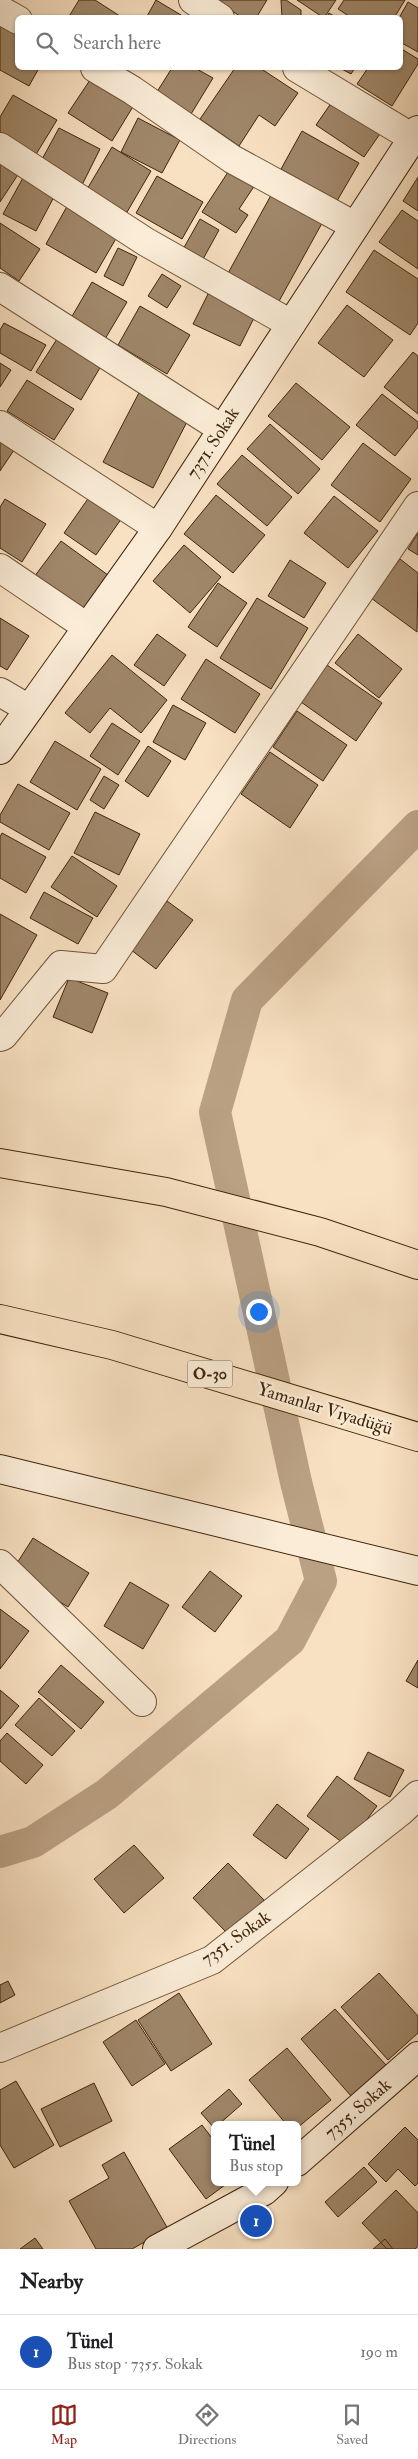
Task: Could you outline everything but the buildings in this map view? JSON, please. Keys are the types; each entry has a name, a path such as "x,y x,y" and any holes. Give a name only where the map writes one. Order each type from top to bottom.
{"highway":[{"path":"0,1163 166,1192 320,1232 418,1265"},
{"name":"Yamanlar Viyadüğü","path":"0,1319 112,1345 418,1437"}],"street":[{"path":"194,0 216,15"},
{"path":"0,10 15,18"},
{"path":"98,70 132,90 232,159 355,226"},
{"path":"301,70 415,134"},
{"name":"7371. Sokak","path":"0,750 158,528 415,134"},
{"path":"0,147 146,242 291,324"},
{"path":"0,287 222,429"},
{"path":"0,425 158,528"},
{"path":"0,1037 3,1036 61,965 103,969 418,506"},
{"path":"0,568 87,627"},
{"path":"0,692 29,709"},
{"path":"0,1469 418,1571"},
{"path":"0,1564 142,1702"},
{"name":"7351. Sokak","path":"0,2048 212,1960 400,1812 418,1795"},
{"name":"7355. Sokak","path":"301,2158 418,2056"},
{"path":"157,2249 264,2191 270,2186"}],"waterway":[{"path":"0,1852 33,1842 107,1794 290,1640 321,1581 296,1482 215,1112 247,1000 418,826"}],"place":[{"name":"Tünel","path":"256,2221"}]}
